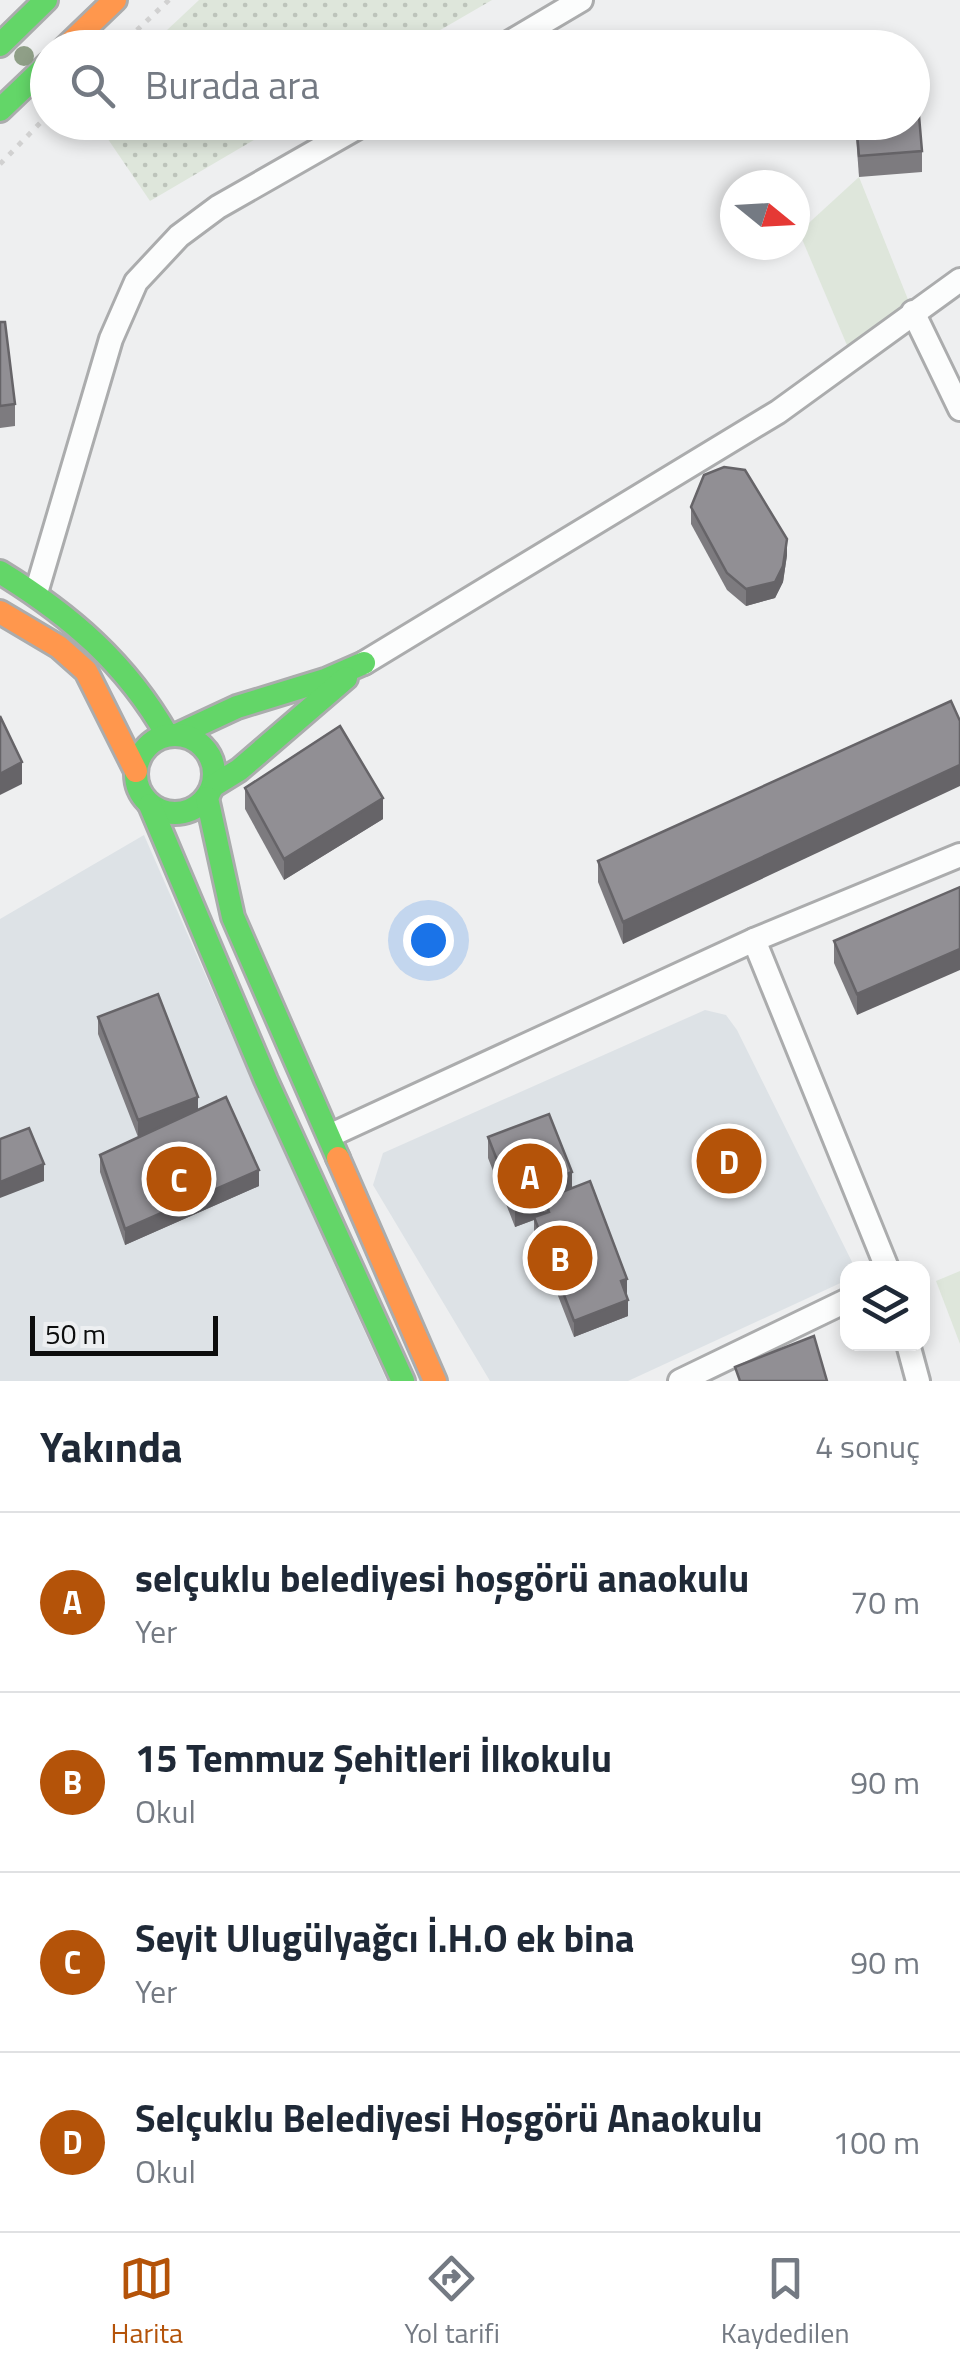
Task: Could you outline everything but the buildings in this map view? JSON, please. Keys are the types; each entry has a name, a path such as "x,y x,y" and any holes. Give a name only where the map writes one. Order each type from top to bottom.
{"street":[{"path":"0,45 46,0"},
{"path":"84,30 115,0"},
{"path":"530,30 581,0"},
{"path":"0,110 30,81"},
{"path":"36,593 110,338 136,282 178,236 218,206 335,140"},
{"path":"136,771 145,748 237,708 325,680 364,662 778,412 960,280"},
{"path":"914,312 960,408"},
{"path":"0,572 89,632 119,662 173,735 194,739 212,758 210,792 233,917 435,1381"},
{"path":"0,612 60,647 86,671 136,771 142,796 150,805 266,1080 402,1381"},
{"path":"12,641 60,647"},
{"path":"150,805 173,814 186,812 364,662"},
{"path":"329,1136 754,940 960,855"},
{"path":"754,940 883,1261"},
{"path":"680,1381 840,1304"},
{"path":"910,1351 918,1381"}],"path":[{"path":"137,30 168,0"},
{"path":"0,164 30,133"}],"shaded area":[{"path":"199,0 492,0 440,30 167,30"},
{"path":"109,140 254,140 150,201"},
{"path":"859,177 913,312 852,357 810,258 810,222"},
{"path":"144,835 387,1381 0,1381 0,919"},
{"path":"705,1010 726,1015 737,1030 852,1261 840,1261 840,1283 628,1381 490,1381 373,1185 383,1153"},
{"path":"960,1271 960,1344 936,1281"}],"traffic: fast":[{"path":"0,45 46,0"},
{"path":"0,110 30,81"},
{"path":"0,572 73,623 115,663 167,735"},
{"path":"179,734 237,707 325,680 364,663"},
{"path":"213,786 239,770 346,678"},
{"path":"167,735 183,735 208,752 214,774 208,796 197,807 183,813 167,813 142,796 136,782 136,766 153,741 167,735"},
{"path":"207,798 233,917 338,1158"},
{"path":"150,805 266,1080 403,1381"}],"traffic: slow":[{"path":"84,30 115,0"},
{"path":"0,612 59,647 86,671 136,771"},
{"path":"338,1158 435,1381"}],"place":[{"name":"Selçuklu Belediyesi Hoşgörü Anaokulu","path":"729,1161"},
{"name":"selçuklu belediyesi hoşgörü anaokulu","path":"530,1176"},
{"name":"Seyit Ulugülyağcı İ.H.O ek bina","path":"179,1179"},
{"name":"15 Temmuz Şehitleri İlkokulu","path":"560,1258"}]}
